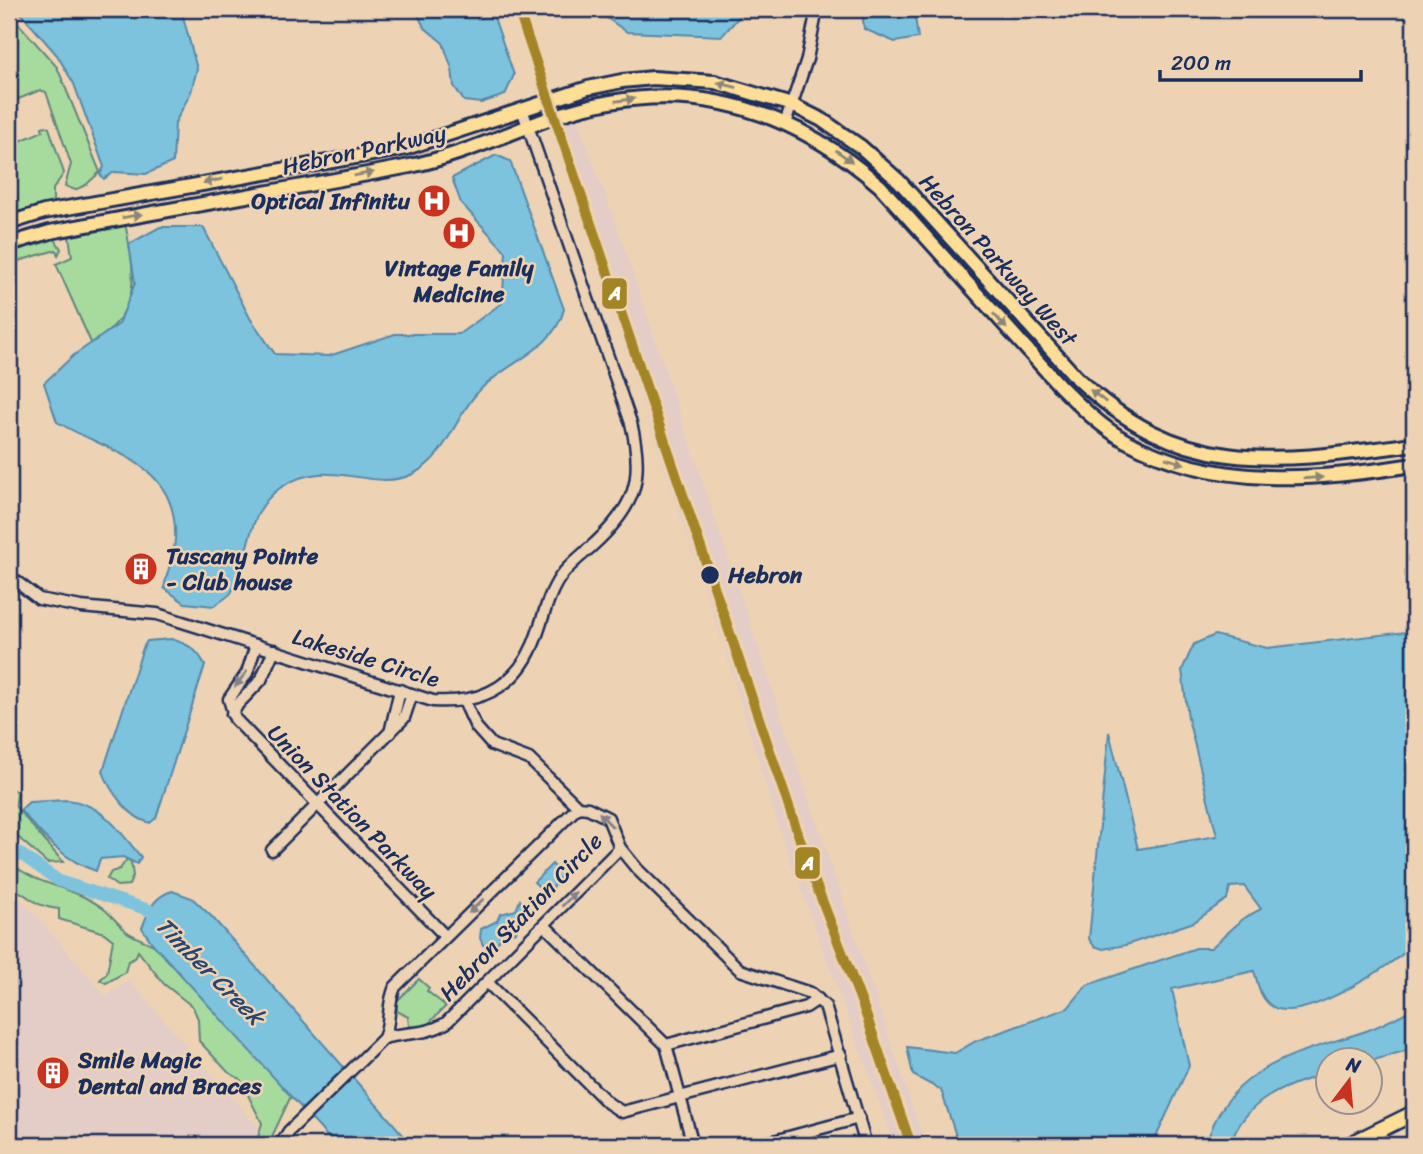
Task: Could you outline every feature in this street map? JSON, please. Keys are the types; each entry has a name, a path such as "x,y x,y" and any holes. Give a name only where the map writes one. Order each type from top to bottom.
{"highway":[{"path":"1349,1145 1414,1113"}],"main road":[{"name":"Hebron Parkway West","path":"554,98 588,88 653,78 715,82 792,105 822,120 886,168 1043,342 1101,399 1137,424 1172,440 1249,459 1304,459 1414,444"},
{"name":"Hebron Parkway West","path":"559,115 591,106 654,97 713,100 786,121 835,149 880,186 1040,366 1101,424 1125,440 1161,457 1205,470 1257,479 1314,478 1414,465"},
{"name":"Hebron Parkway","path":"9,223 61,209 414,146 554,98"},
{"name":"Hebron Parkway","path":"9,244 65,229 414,165 559,115"},
{"path":"286,167 291,187"},
{"path":"61,209 65,229"}],"street":[{"path":"786,121 807,59 817,9"},
{"name":"Lakeside Circle","path":"9,576 39,599 81,607 157,614 433,701 475,700 501,686 524,661 562,573 620,520 632,499 639,464 631,423 522,109"},
{"path":"233,714 229,699 247,673 256,645"},
{"path":"233,714 238,704 261,680 274,650"},
{"path":"390,733 400,690"},
{"path":"272,850 404,719 412,694"},
{"path":"464,701 476,727 492,745 529,759 578,807"},
{"name":"Union Station Parkway","path":"233,714 316,806 445,936"},
{"name":"Hebron Station Circle","path":"578,807 588,807 608,818 620,849 446,1023 430,1033 407,1032 384,1038 390,1011 389,1000 395,987 578,807"},
{"path":"620,849 740,970 810,993 825,1006 866,1145"},
{"path":"544,925 666,1045 693,1145"},
{"path":"487,982 616,1110 627,1112 841,1055"},
{"path":"666,1045 806,1007 818,999"},
{"path":"390,1011 407,1032"},
{"path":"280,1145 289,1131 384,1038"},
{"path":"759,1145 859,1118"}],"shaded area":[{"path":"576,116 619,232 925,1145 895,1145 779,829 726,653 550,127"},
{"path":"9,885 107,997 128,979 263,1133 259,1145 9,1145"}],"green space":[{"path":"9,13 57,67 100,172 86,185 75,190 65,186 71,164 46,92 40,90 9,103"},
{"path":"46,126 64,173 53,189 53,202 9,216 9,146 43,131 42,127"},
{"path":"125,223 132,260 131,291 120,318 92,345 56,264 72,257 69,235"},
{"path":"53,236 61,249 58,255 56,250 15,262 16,268 9,271 9,250"},
{"path":"9,787 18,793 15,806 63,862 47,863 9,829"},
{"path":"127,859 131,862 133,876 129,885 117,886 107,879 111,872 120,869"},
{"path":"9,862 39,880 95,903 128,932 163,950 292,1094 268,1145 256,1145 262,1123 240,1079 228,1072 199,1041 198,1019 193,1007 164,984 138,951 135,958 128,961 125,972 106,983 100,980 107,973 113,940 104,933 59,919 59,909 36,903 9,887"},
{"path":"419,979 429,988 427,991 446,1006 424,1028 409,1026 408,1017 397,1011 397,1001"}],"water":[{"path":"17,9 181,9 197,69 191,92 175,123 173,162 146,174 114,172 104,179 100,174 104,167 74,84 57,55"},
{"path":"415,9 491,9 514,75 505,95 481,103 464,101 454,86 452,69 443,43 424,27"},
{"path":"594,9 746,9 722,36 627,32"},
{"path":"862,9 914,9 918,38 895,42 864,29"},
{"path":"496,155 510,161 564,309 559,323 550,335 540,346 478,392 434,458 413,474 381,480 315,474 298,478 280,488 268,498 260,511 231,593 214,606 185,603 164,588 175,540 173,514 166,493 137,463 57,422 44,383 74,355 119,324 135,283 129,244 160,227 203,227 250,318 275,354 329,356 395,334 459,334 502,303 506,252 461,203 452,178"},
{"path":"1414,631 1414,945 1366,979 1302,1008 1284,1010 1270,1005 1261,993 1254,971 1172,989 1189,1066 1157,1135 1155,1145 959,1145 941,1090 913,1075 907,1047 955,1053 976,1041 1068,1008 1087,985 1196,948 1211,948 1244,918 1261,909 1244,886 1230,887 1227,899 1194,922 1126,945 1103,949 1094,946 1089,939 1109,732 1138,849 1217,836 1188,718 1182,670 1194,644 1215,635 1267,648"},
{"path":"171,639 191,648 205,665 156,818 150,823 127,809 103,771 143,648 147,641"},
{"path":"68,800 92,807 110,820 141,857 137,864 123,857 100,859 96,871 84,866 54,846 20,810 29,802"},
{"path":"552,864 562,875 551,890 544,892 534,882"},
{"path":"172,891 192,898 212,917 412,1145 335,1145 152,943 142,928 156,901"},
{"path":"520,900 528,915 518,919 516,932 503,934 495,947 483,945 480,938 481,929 497,921 500,914 516,910"},
{"path":"1414,1008 1414,1048 1384,1057 1384,1046 1320,1046 1374,1028"},
{"path":"1314,1048 1314,1078 1282,1089 1257,1105 1237,1129 1230,1145 1206,1145 1216,1119 1230,1098 1247,1081 1288,1057"}],"waterway":[{"name":"Timber Creek","path":"9,846 59,881 149,910 160,921"}],"transit line":[{"name":"A","path":"518,9 811,872 863,1006 911,1145"}],"place":[{"name":"Optical Infinitu","path":"434,201"},
{"name":"Vintage Family Medicine","path":"459,233"},
{"name":"Tuscany Pointe - Club house","path":"141,569"},
{"name":"Hebron","path":"710,575"},
{"name":"Smile Magic Dental and Braces","path":"53,1073"}]}
